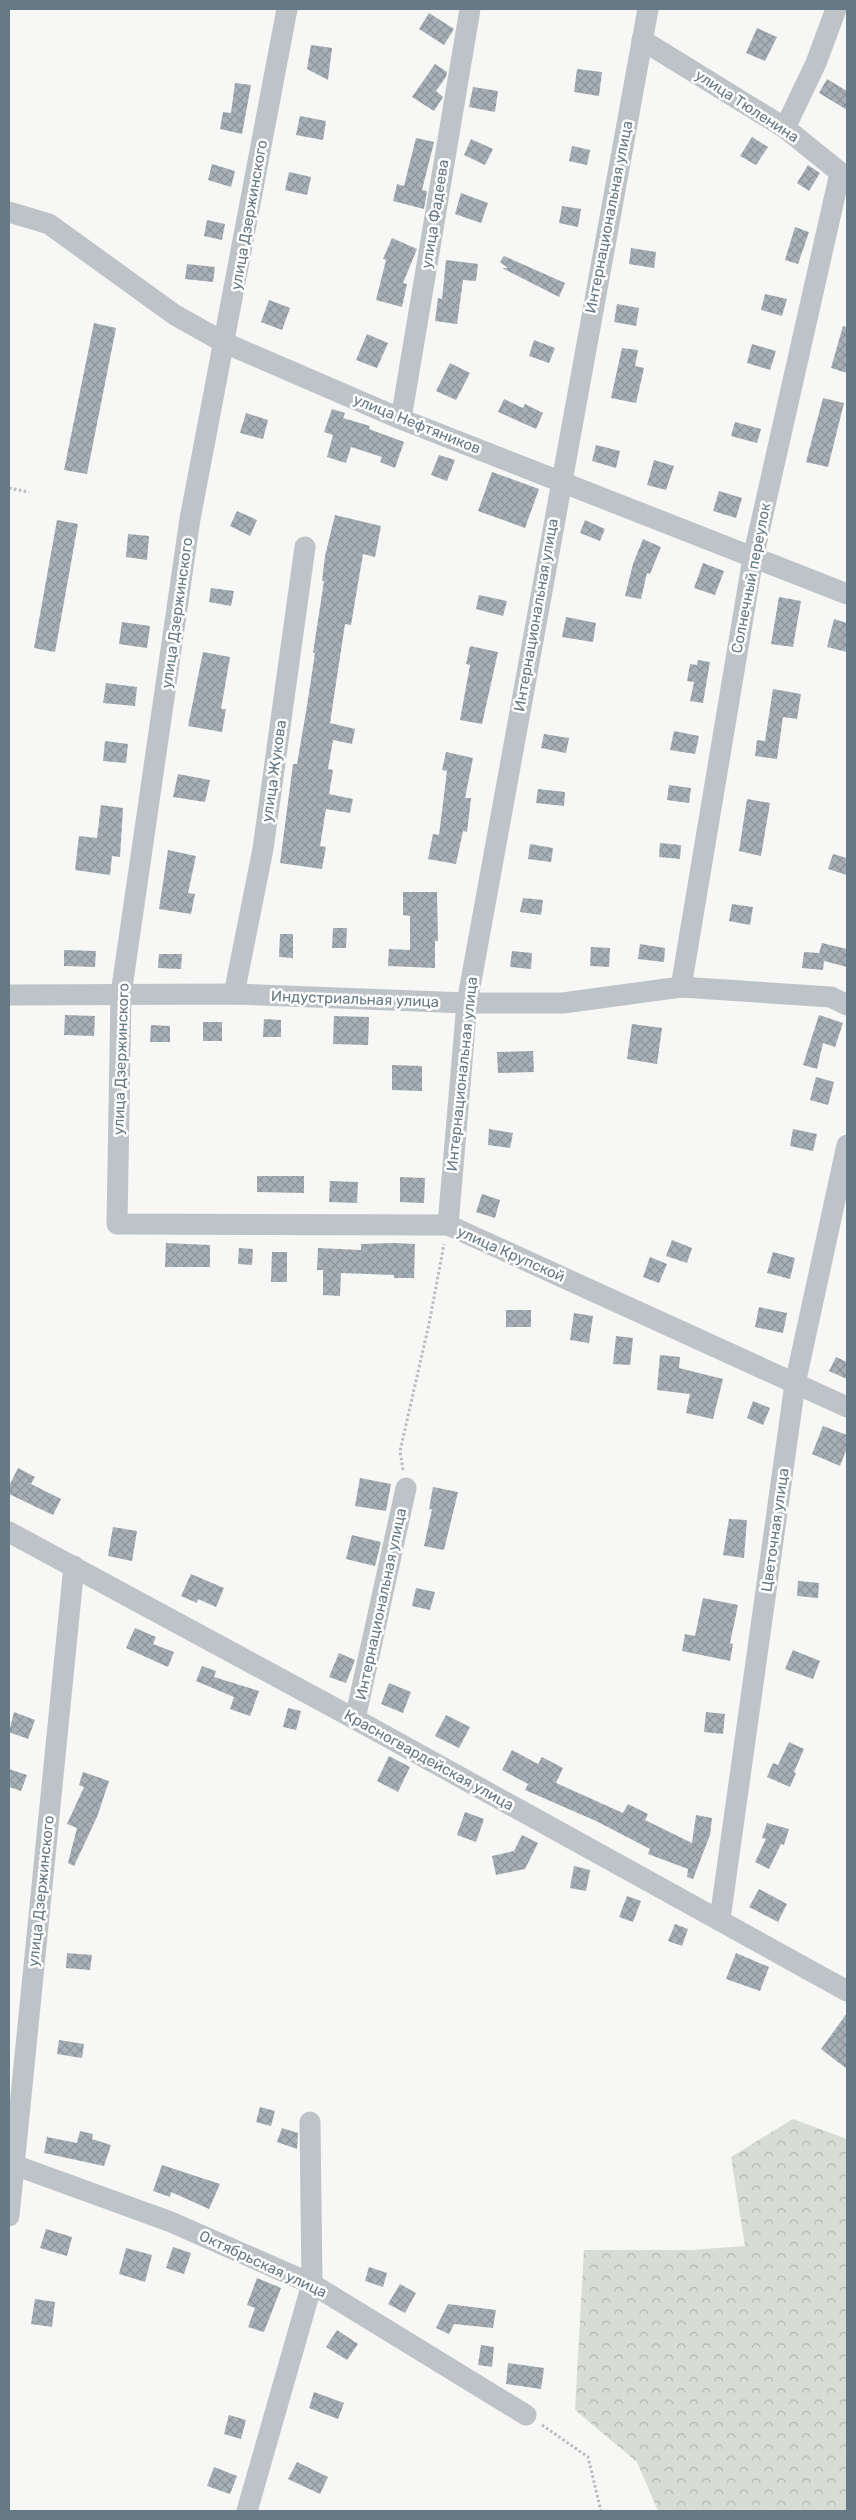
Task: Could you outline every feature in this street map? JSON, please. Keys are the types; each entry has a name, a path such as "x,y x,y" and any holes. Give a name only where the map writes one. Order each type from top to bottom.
{"street":[{"name":"улица Дзержинского","path":"117,1224 121,994 190,519 287,9"},
{"name":"улица Фадеева","path":"401,419 470,9"},
{"name":"Интернациональная улица","path":"448,1226 467,1003 560,482 648,9"},
{"path":"785,128 816,63 836,9"},
{"name":"улица Тюленина","path":"642,40 785,128 844,176"},
{"name":"Солнечный переулок","path":"681,987 752,558 844,176"},
{"name":"улица Нефтяников","path":"9,212 49,224 175,315 225,343 401,419 847,594"},
{"name":"улица Жукова","path":"234,994 263,850 305,547"},
{"name":"Индустриальная улица","path":"9,995 234,994 467,1003 563,1003 681,987 831,997 847,1006"},
{"name":"Цветочная улица","path":"720,1919 795,1384 847,1145"},
{"name":"улица Крупской","path":"117,1224 448,1226 847,1407"},
{"name":"Интернациональная улица","path":"355,1719 406,1488"},
{"name":"Красногвардейская улица","path":"9,1532 355,1719 720,1919 847,1991"},
{"name":"улица Дзержинского","path":"9,2216 11,2164 74,1566"},
{"path":"247,2511 312,2284 310,2122"},
{"name":"Октябрьская улица","path":"11,2164 171,2222 312,2284 526,2414"}],"path":[{"path":"9,488 29,492"},
{"path":"406,1488 400,1451 429,1324 448,1226"},
{"path":"526,2414 588,2457 601,2511"}],"green space":[{"path":"793,2119 847,2139 847,2511 658,2511 637,2462 575,2410 584,2250 691,2250 745,2246 731,2157"}],"building":[{"path":"429,13 454,29 444,45 419,29"},
{"path":"757,28 777,37 765,61 746,53"},
{"path":"311,45 332,48 328,80 307,69"},
{"path":"435,64 447,72 446,77 436,91 443,97 434,111 412,97"},
{"path":"577,69 602,72 599,96 574,92"},
{"path":"827,79 847,91 847,110 819,93"},
{"path":"235,83 251,85 242,134 220,129 223,112 231,113"},
{"path":"473,87 498,91 495,112 469,107"},
{"path":"300,116 326,121 323,140 296,135"},
{"path":"752,137 768,147 756,165 740,156"},
{"path":"416,138 434,142 422,190 427,191 424,209 393,201 397,184 404,186"},
{"path":"471,139 493,149 485,165 464,155"},
{"path":"572,146 590,150 587,165 569,161"},
{"path":"212,164 235,171 231,187 208,180"},
{"path":"808,165 820,173 809,191 797,183"},
{"path":"289,172 311,177 307,195 285,190"},
{"path":"461,193 488,203 481,223 455,214"},
{"path":"562,206 581,209 578,227 559,223"},
{"path":"207,220 225,224 222,240 204,236"},
{"path":"795,227 809,232 798,264 785,260"},
{"path":"392,238 417,249 403,283 407,284 402,307 376,300 386,260 383,259"},
{"path":"631,248 656,252 654,268 629,264"},
{"path":"504,256 565,283 559,297 502,268 508,268 500,262"},
{"path":"446,260 478,264 476,281 463,280 457,324 435,321 438,298 442,299"},
{"path":"187,264 215,267 213,282 185,279"},
{"path":"765,294 787,299 782,316 761,310"},
{"path":"269,300 290,308 282,330 261,322"},
{"path":"617,304 639,308 636,326 614,322"},
{"path":"94,323 116,328 87,474 64,470"},
{"path":"843,326 847,327 847,373 831,368"},
{"path":"367,334 388,343 377,368 356,360"},
{"path":"534,340 555,348 549,363 529,356"},
{"path":"752,344 776,351 770,370 747,363"},
{"path":"622,348 638,350 635,366 644,368 636,403 611,398"},
{"path":"450,363 470,373 456,400 436,391"},
{"path":"823,398 844,403 828,467 806,462"},
{"path":"504,399 523,408 525,404 543,413 536,429 498,412"},
{"path":"332,409 345,413 343,418 370,426 369,429 404,442 395,468 380,462 382,457 351,447 346,463 327,457 333,435 324,432"},
{"path":"246,413 268,420 263,439 240,433"},
{"path":"735,422 761,429 757,443 731,436"},
{"path":"596,445 620,451 616,468 592,461"},
{"path":"439,455 455,460 447,481 431,475"},
{"path":"654,460 674,466 666,490 647,485"},
{"path":"492,472 539,489 525,528 478,511"},
{"path":"719,491 742,498 736,518 713,511"},
{"path":"237,511 257,520 250,536 230,526"},
{"path":"335,515 381,526 375,557 363,554 351,625 345,624 330,723 355,729 352,744 333,740 328,769 333,770 329,794 353,799 350,813 326,809 320,846 326,847 322,869 280,863 293,764 297,764 315,653 313,653 324,581 322,581 325,556"},
{"path":"57,520 78,524 55,652 34,648"},
{"path":"585,520 605,529 600,541 580,533"},
{"path":"128,534 149,536 147,560 126,557"},
{"path":"643,539 661,547 650,574 647,573 641,599 625,596 633,564"},
{"path":"703,563 724,571 715,595 694,588"},
{"path":"211,588 234,591 231,606 209,602"},
{"path":"479,595 507,601 503,616 476,609"},
{"path":"779,597 801,601 793,647 771,644"},
{"path":"566,617 596,623 593,642 562,637"},
{"path":"834,619 847,623 847,652 827,647"},
{"path":"122,622 150,626 147,648 119,644"},
{"path":"470,646 498,652 482,724 460,720 470,665 466,664"},
{"path":"203,652 230,657 221,709 226,709 222,732 188,726"},
{"path":"698,660 710,662 703,703 690,701 694,682 687,681 690,664 697,665"},
{"path":"106,683 137,687 135,706 103,703"},
{"path":"773,689 801,694 797,719 783,717 777,759 755,756 757,740 765,741"},
{"path":"674,731 699,736 695,754 670,750"},
{"path":"544,734 569,738 566,753 541,748"},
{"path":"105,741 128,744 126,763 103,761"},
{"path":"446,752 473,758 465,798 471,798 467,832 463,831 456,864 428,859 433,834 439,835 447,771 442,770"},
{"path":"178,774 210,780 205,802 173,797"},
{"path":"669,785 691,788 689,803 667,800"},
{"path":"538,789 565,792 564,806 536,803"},
{"path":"747,799 770,803 761,856 739,851"},
{"path":"101,805 123,808 120,857 112,856 110,875 75,870 79,836 97,838"},
{"path":"660,843 681,845 680,859 659,857"},
{"path":"530,844 553,848 551,862 528,859"},
{"path":"168,850 196,856 188,893 195,894 191,914 159,909"},
{"path":"833,854 847,858 847,875 828,869"},
{"path":"403,892 437,892 438,941 435,941 435,968 388,966 389,949 410,950 410,916 403,915"},
{"path":"523,898 543,900 541,915 520,912"},
{"path":"732,904 753,907 750,925 729,921"},
{"path":"333,928 347,928 346,948 332,948"},
{"path":"280,934 293,934 293,958 279,957"},
{"path":"822,943 847,949 847,967 824,961 823,970 802,968 804,952 819,953"},
{"path":"640,944 665,948 664,962 638,959"},
{"path":"591,947 610,948 609,967 590,966"},
{"path":"64,950 96,951 95,967 64,966"},
{"path":"512,951 532,953 531,969 510,967"},
{"path":"159,954 182,954 181,969 158,968"},
{"path":"65,1015 95,1016 94,1036 64,1035"},
{"path":"819,1015 843,1023 835,1047 823,1043 817,1069 803,1065"},
{"path":"334,1016 369,1017 368,1045 333,1044"},
{"path":"264,1019 281,1020 281,1037 263,1037"},
{"path":"203,1022 222,1022 222,1041 203,1041"},
{"path":"632,1024 662,1028 657,1064 627,1059"},
{"path":"151,1025 170,1026 170,1042 150,1042"},
{"path":"533,1051 534,1072 498,1073 497,1052"},
{"path":"392,1065 422,1066 422,1091 392,1090"},
{"path":"816,1077 834,1082 828,1105 810,1100"},
{"path":"489,1129 513,1133 510,1148 488,1145"},
{"path":"793,1129 817,1134 813,1151 790,1146"},
{"path":"257,1176 304,1176 304,1193 257,1192"},
{"path":"400,1177 425,1178 424,1203 400,1202"},
{"path":"330,1181 358,1182 357,1203 329,1202"},
{"path":"482,1194 500,1200 495,1218 476,1212"},
{"path":"672,1240 692,1248 687,1263 666,1256"},
{"path":"166,1243 210,1245 210,1267 165,1267"},
{"path":"361,1244 415,1244 414,1278 394,1278 394,1275 341,1273 340,1296 323,1295 323,1270 317,1270 318,1248 361,1250"},
{"path":"239,1248 253,1249 252,1265 238,1264"},
{"path":"272,1252 287,1252 287,1282 271,1282"},
{"path":"773,1252 795,1258 790,1279 767,1273"},
{"path":"650,1257 667,1264 659,1283 643,1277"},
{"path":"759,1307 787,1313 783,1333 755,1327"},
{"path":"506,1310 531,1310 531,1327 506,1327"},
{"path":"574,1313 593,1316 589,1343 570,1340"},
{"path":"616,1336 633,1338 630,1365 613,1364"},
{"path":"660,1355 680,1357 679,1368 723,1379 713,1419 686,1413 690,1394 657,1390"},
{"path":"836,1357 847,1362 847,1379 829,1371"},
{"path":"753,1401 770,1408 763,1425 747,1418"},
{"path":"823,1426 847,1435 847,1448 840,1466 812,1454"},
{"path":"18,1468 35,1477 31,1484 61,1499 53,1515 9,1494 9,1486"},
{"path":"360,1478 391,1484 386,1511 355,1506"},
{"path":"433,1487 458,1492 444,1550 424,1546 432,1509 429,1509"},
{"path":"729,1519 747,1520 744,1558 723,1555"},
{"path":"113,1527 137,1531 132,1561 108,1556"},
{"path":"352,1535 381,1542 375,1566 346,1559"},
{"path":"191,1574 224,1588 216,1607 198,1599 197,1603 181,1596"},
{"path":"798,1581 819,1583 818,1598 797,1596"},
{"path":"416,1588 435,1592 430,1610 412,1606"},
{"path":"703,1598 738,1605 730,1643 733,1644 730,1661 682,1651 685,1634 695,1636"},
{"path":"135,1628 156,1637 153,1644 174,1652 168,1667 126,1648"},
{"path":"793,1650 820,1661 813,1679 785,1669"},
{"path":"339,1653 355,1660 346,1683 329,1677"},
{"path":"202,1666 216,1671 214,1677 259,1691 250,1716 230,1709 234,1697 196,1681"},
{"path":"389,1683 411,1692 403,1713 381,1704"},
{"path":"288,1708 301,1711 296,1730 283,1727"},
{"path":"14,1712 35,1720 28,1739 9,1732"},
{"path":"706,1712 725,1714 723,1734 704,1732"},
{"path":"446,1715 470,1727 459,1748 435,1736"},
{"path":"789,1742 804,1749 790,1787 767,1777 773,1763 778,1765"},
{"path":"512,1750 538,1764 542,1757 563,1768 556,1783 623,1813 628,1804 648,1814 645,1820 692,1843 696,1815 712,1818 710,1835 693,1879 687,1877 688,1869 648,1854 650,1849 596,1821 525,1790 528,1784 502,1770"},
{"path":"389,1756 410,1767 398,1792 377,1781"},
{"path":"9,1769 27,1775 21,1791 9,1787"},
{"path":"83,1772 109,1781 97,1817 74,1866 68,1863 77,1828 67,1824 84,1787 79,1785"},
{"path":"465,1812 484,1819 476,1842 457,1835"},
{"path":"767,1823 789,1829 784,1845 781,1844 769,1869 755,1862 766,1839 762,1838"},
{"path":"522,1835 538,1843 525,1869 496,1875 492,1856 514,1851"},
{"path":"574,1866 590,1870 586,1891 570,1888"},
{"path":"759,1889 787,1904 778,1922 749,1907"},
{"path":"627,1896 641,1901 633,1922 619,1917"},
{"path":"675,1924 688,1929 682,1946 668,1941"},
{"path":"67,1953 92,1955 90,1970 66,1968"},
{"path":"736,1953 769,1967 760,1991 726,1979"},
{"path":"847,2013 847,2069 821,2049"},
{"path":"59,2040 84,2044 82,2058 57,2054"},
{"path":"260,2107 275,2111 271,2126 256,2122"},
{"path":"282,2128 298,2133 297,2149 277,2142"},
{"path":"80,2131 93,2134 92,2139 111,2145 104,2166 44,2153 47,2137 77,2143"},
{"path":"162,2165 220,2184 209,2209 171,2192 170,2197 153,2191"},
{"path":"46,2229 72,2237 67,2256 40,2248"},
{"path":"173,2247 191,2253 184,2274 166,2268"},
{"path":"126,2248 152,2255 145,2282 119,2274"},
{"path":"369,2267 387,2273 383,2287 365,2281"},
{"path":"257,2278 281,2288 264,2332 248,2327 255,2308 247,2305"},
{"path":"400,2284 416,2293 405,2313 388,2304"},
{"path":"35,2299 55,2302 52,2327 31,2324"},
{"path":"448,2304 496,2310 493,2328 454,2324 449,2334 436,2328"},
{"path":"337,2330 358,2344 347,2360 326,2347"},
{"path":"481,2345 494,2347 492,2367 478,2365"},
{"path":"508,2363 544,2368 541,2389 506,2384"},
{"path":"314,2392 344,2403 338,2419 309,2408"},
{"path":"229,2415 246,2420 241,2439 224,2434"},
{"path":"297,2462 328,2477 320,2494 288,2479"},
{"path":"214,2467 237,2476 230,2494 207,2486"}]}
